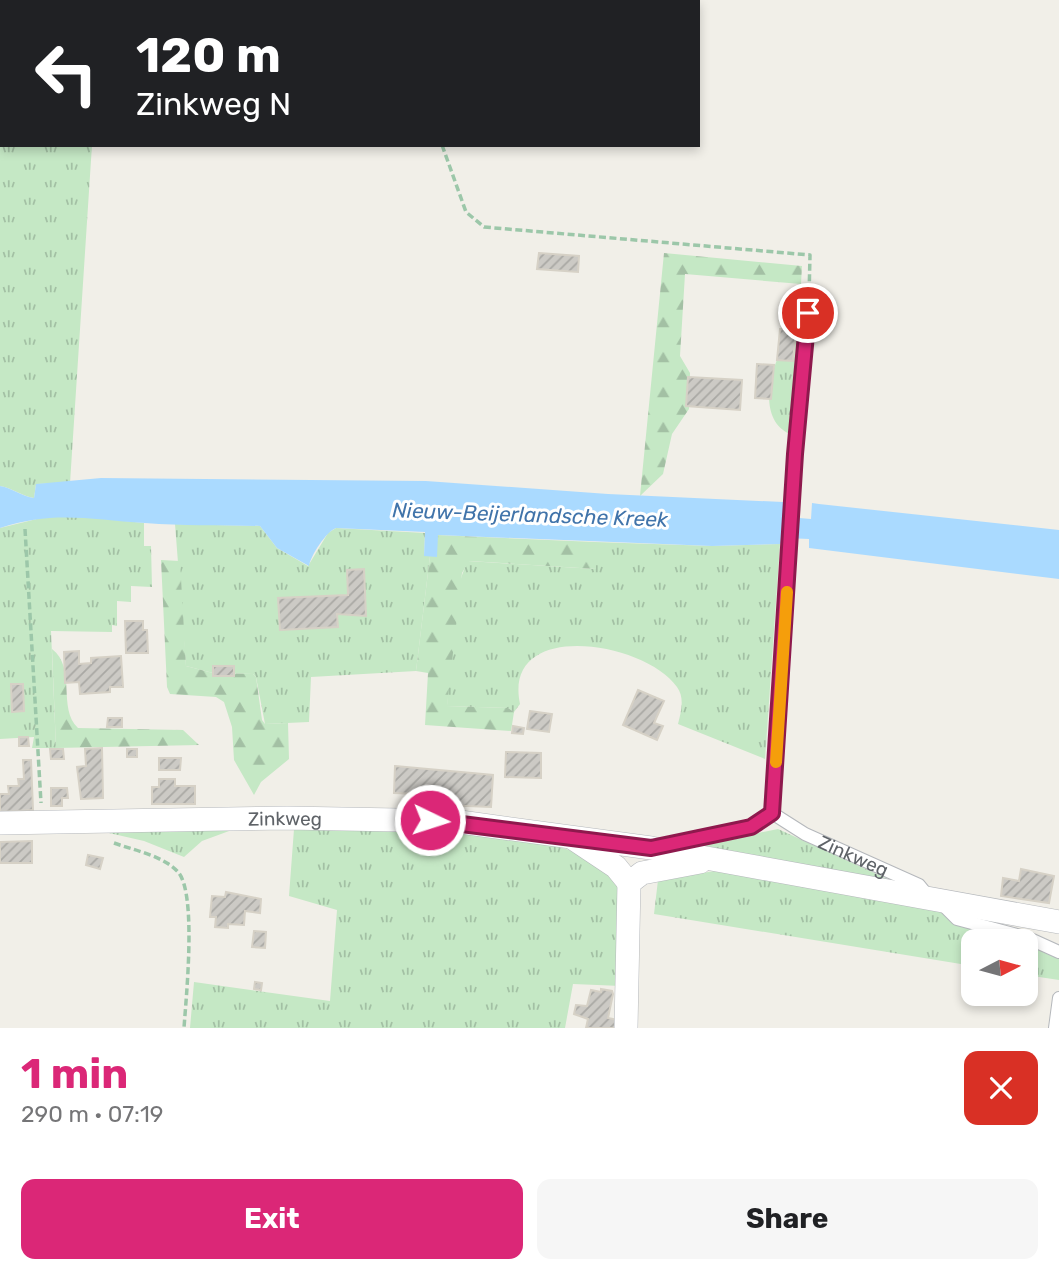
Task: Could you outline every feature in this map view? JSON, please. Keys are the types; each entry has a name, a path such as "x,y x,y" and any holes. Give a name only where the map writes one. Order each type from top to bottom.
{"street":[{"name":"Zinkweg","path":"0,823 341,818 453,821 651,848 1059,922"},
{"name":"Zinkweg","path":"569,836 616,867 629,883 642,873 714,860"},
{"path":"626,1028 629,883"}],"lane":[{"path":"772,813 808,313"},
{"name":"Zinkweg","path":"651,848 751,827 772,813 805,834 919,885 935,901"},
{"path":"935,901 957,919 1028,938 1059,952"},
{"path":"1055,1028 1059,998"}],"path":[{"path":"443,147 466,212 484,227 810,256 808,313"},
{"path":"25,529 42,821"},
{"path":"111,842 158,859 178,872 186,891 189,965 184,1028"}],"green space":[{"path":"0,147 92,147 70,483 36,484 34,498 0,486"},
{"path":"664,253 802,266 801,284 685,274 680,356 690,373 689,409 672,434 663,474 640,496"},
{"path":"799,327 790,434 778,425 771,413 769,398 775,366 790,337"},
{"path":"49,516 144,523 144,546 151,546 152,587 131,586 131,602 117,601 117,626 112,625 112,632 51,631 56,748 32,748 34,737 0,739 0,528"},
{"path":"175,524 260,526 277,548 308,566 328,533 336,528 425,533 424,556 430,556 416,671 311,677 309,722 265,724 256,677 253,674 213,673 186,666"},
{"path":"437,535 595,542 596,569 469,561 462,573 447,706 508,708 514,712 511,731 425,725 428,673 416,671 430,556 437,556"},
{"path":"595,542 712,546 780,544 765,759 678,724 682,700 677,687 660,671 636,658 609,649 580,646 553,649 532,659 520,677 520,704 514,712 508,708 447,706 454,611 468,561 595,569"},
{"path":"161,560 180,561 186,666 213,673 253,674 256,677 262,720 265,724 288,723 289,759 261,782 254,795 234,760 232,727 224,702 216,697 170,694 167,687"},
{"path":"52,649 64,667 69,710 78,728 183,730 199,745 56,748"},
{"path":"240,827 202,841 184,857 144,841 109,833"},
{"path":"294,829 474,833 525,839 570,850 605,867 624,890 626,921 621,986 573,984 565,1028 190,1028 194,982 330,1001 337,910 289,896"},
{"path":"778,829 892,881 700,845"},
{"path":"721,870 941,912 985,929 961,929 961,964 654,914 658,880"},
{"path":"1038,949 1059,957 1059,980 1038,977"}],"water":[{"name":"Nieuw-Beijerlandsche Kreek","path":"101,478 426,481 608,494 783,502 788,517 811,519 812,503 1059,530 1059,579 809,548 809,539 786,538 780,544 712,546 438,535 437,557 424,556 425,532 336,528 320,544 309,566 277,548 260,526 174,525 55,518 20,522 0,528 0,486 34,498 36,484"}],"building":[{"path":"539,253 579,256 578,272 537,269"},
{"path":"780,329 796,330 793,361 777,360"},
{"path":"757,364 774,365 771,399 755,398"},
{"path":"688,377 742,380 740,410 686,406"},
{"path":"364,569 366,616 337,614 338,627 280,630 278,598 348,595 347,570"},
{"path":"125,621 143,621 143,630 147,630 148,653 126,653"},
{"path":"79,651 79,664 91,663 91,658 121,656 123,687 110,687 110,692 80,694 79,682 65,683 64,652"},
{"path":"213,666 234,666 234,676 213,676"},
{"path":"11,684 23,684 24,711 12,712"},
{"path":"638,690 664,701 654,723 663,726 657,740 623,725"},
{"path":"530,711 552,714 549,732 527,729"},
{"path":"108,718 122,718 122,727 107,727"},
{"path":"513,726 524,728 523,734 512,733"},
{"path":"19,737 28,737 29,746 19,746"},
{"path":"102,748 103,798 81,799 77,767 86,766 85,749"},
{"path":"50,749 63,749 64,759 51,759"},
{"path":"127,749 137,749 137,757 127,757"},
{"path":"506,752 541,753 541,778 505,777"},
{"path":"159,758 181,758 180,770 159,770"},
{"path":"23,760 31,760 33,810 0,812 0,794 9,794 8,786 19,786 18,779 24,779"},
{"path":"395,766 493,775 491,807 417,804 418,794 394,793"},
{"path":"159,779 175,779 175,786 195,786 195,804 152,804 152,787 159,787"},
{"path":"51,788 67,788 68,798 62,798 62,806 51,806"},
{"path":"32,841 32,863 0,863 0,842"},
{"path":"88,855 103,858 100,869 86,865"},
{"path":"1021,869 1054,876 1049,903 1001,896 1003,878 1019,881"},
{"path":"226,892 261,899 260,913 245,911 244,925 215,927 216,917 210,917 212,896 225,897"},
{"path":"254,931 266,932 265,948 252,947"},
{"path":"255,982 262,983 261,990 254,989"},
{"path":"601,989 612,991 608,1018 618,1020 616,1028 586,1028 588,1019 574,1014 576,1005 587,1006 591,990 601,992"}],"slow traffic":[{"path":"776,762 787,592"}],"route":[{"path":"430,820 651,848 751,827 772,813 795,454 808,313"}]}
